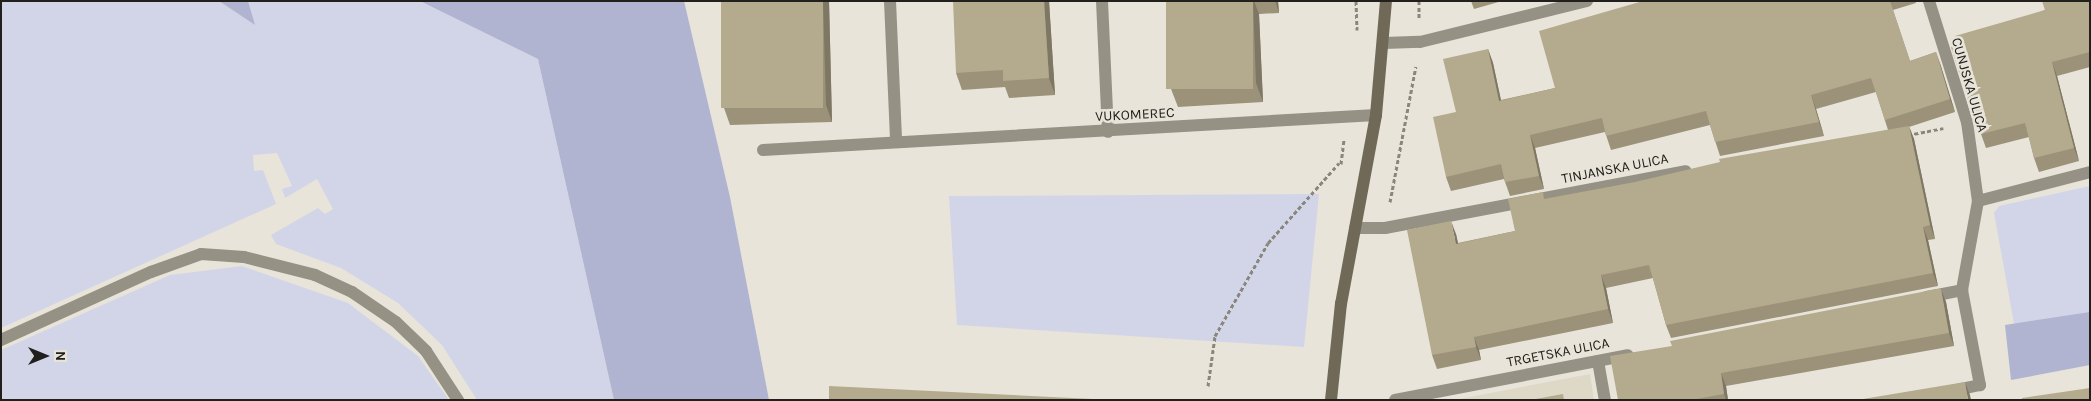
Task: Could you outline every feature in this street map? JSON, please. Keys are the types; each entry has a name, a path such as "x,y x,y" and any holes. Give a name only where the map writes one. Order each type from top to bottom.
{"street":[{"path":"890,1 896,141"},
{"path":"1102,1 1108,132"},
{"path":"1331,400 1356,228 1376,115 1384,43 1386,1"},
{"path":"1384,43 1420,42 1587,1"},
{"name":"CUNJSKA ULICA","path":"1929,1 1967,122 1978,201 1962,290 1980,385 1933,394"},
{"name":"VUKOMEREC","path":"763,150 896,141 1108,132 1376,115"},
{"name":"TINJANSKA ULICA","path":"1356,228 1385,228 1696,169"},
{"path":"1978,201 2090,172"},
{"path":"1,340 150,272 201,254 244,257 315,275 352,292 396,322 426,351 458,400"},
{"path":"1914,300 1962,290"},
{"name":"TRGETSKA ULICA","path":"1395,400 1646,352"},
{"path":"1598,361 1605,400"}],"path":[{"path":"1385,228 1420,42 1419,1"},
{"path":"1898,135 1916,135 1967,122"},
{"path":"1208,386 1215,336 1268,243 1339,163"}],"shaded area":[{"path":"1,1 219,1 254,24 248,1 420,1 538,59 614,400 477,400 442,345 398,303 341,268 276,244 271,235 318,208 325,214 333,209 317,179 285,198 282,189 292,186 277,153 253,155 254,171 263,170 276,204 1,328"},
{"path":"219,1 248,1 255,25"},
{"path":"420,1 684,1 730,197 769,400 614,400 538,59"},
{"path":"2090,186 2090,316 2015,329 1994,213 1999,206"},
{"path":"1319,194 1304,347 957,325 949,196"},
{"path":"242,266 348,303 418,356 449,400 1,400 1,350 170,275"},
{"path":"2090,312 2090,365 2011,380 2005,325"},
{"path":"1590,374 1594,400 1454,400"}],"building":[{"path":"721,1 823,1 823,108 721,108"},
{"path":"953,1 1044,1 1049,78 1003,81 1003,70 956,73"},
{"path":"1166,1 1253,1 1253,89 1166,89"},
{"path":"1643,1 1890,1 1910,61 1936,52 1950,99 1885,120 1871,78 1811,95 1819,122 1715,142 1706,111 1606,136 1602,118 1530,135 1539,176 1505,182 1501,164 1446,177 1433,117 1456,112 1443,59 1488,49 1499,101 1555,88 1539,31"},
{"path":"2042,1 2090,1 2090,52 2052,62 2074,148 2034,158 2025,123 1981,134 1971,92 1966,94 1951,47 1958,45 1955,36 2045,10"},
{"path":"1909,126 1930,225 1923,227 1933,273 1666,325 1649,265 1601,275 1608,309 1474,337 1476,347 1432,355 1407,230 1451,221 1456,244 1515,231 1508,199 1543,192 1544,199 1635,182 1720,162 1719,159"},
{"path":"1941,289 1949,333 1721,373 1724,394 1691,400 1618,400 1610,356 1672,346 1670,341"},
{"path":"1965,382 1968,400 1857,400"},
{"path":"829,386 1113,400 829,400"},
{"path":"2090,388 2090,400 2022,400 2022,398"},
{"path":"1563,394 1564,400 1530,400"}]}
